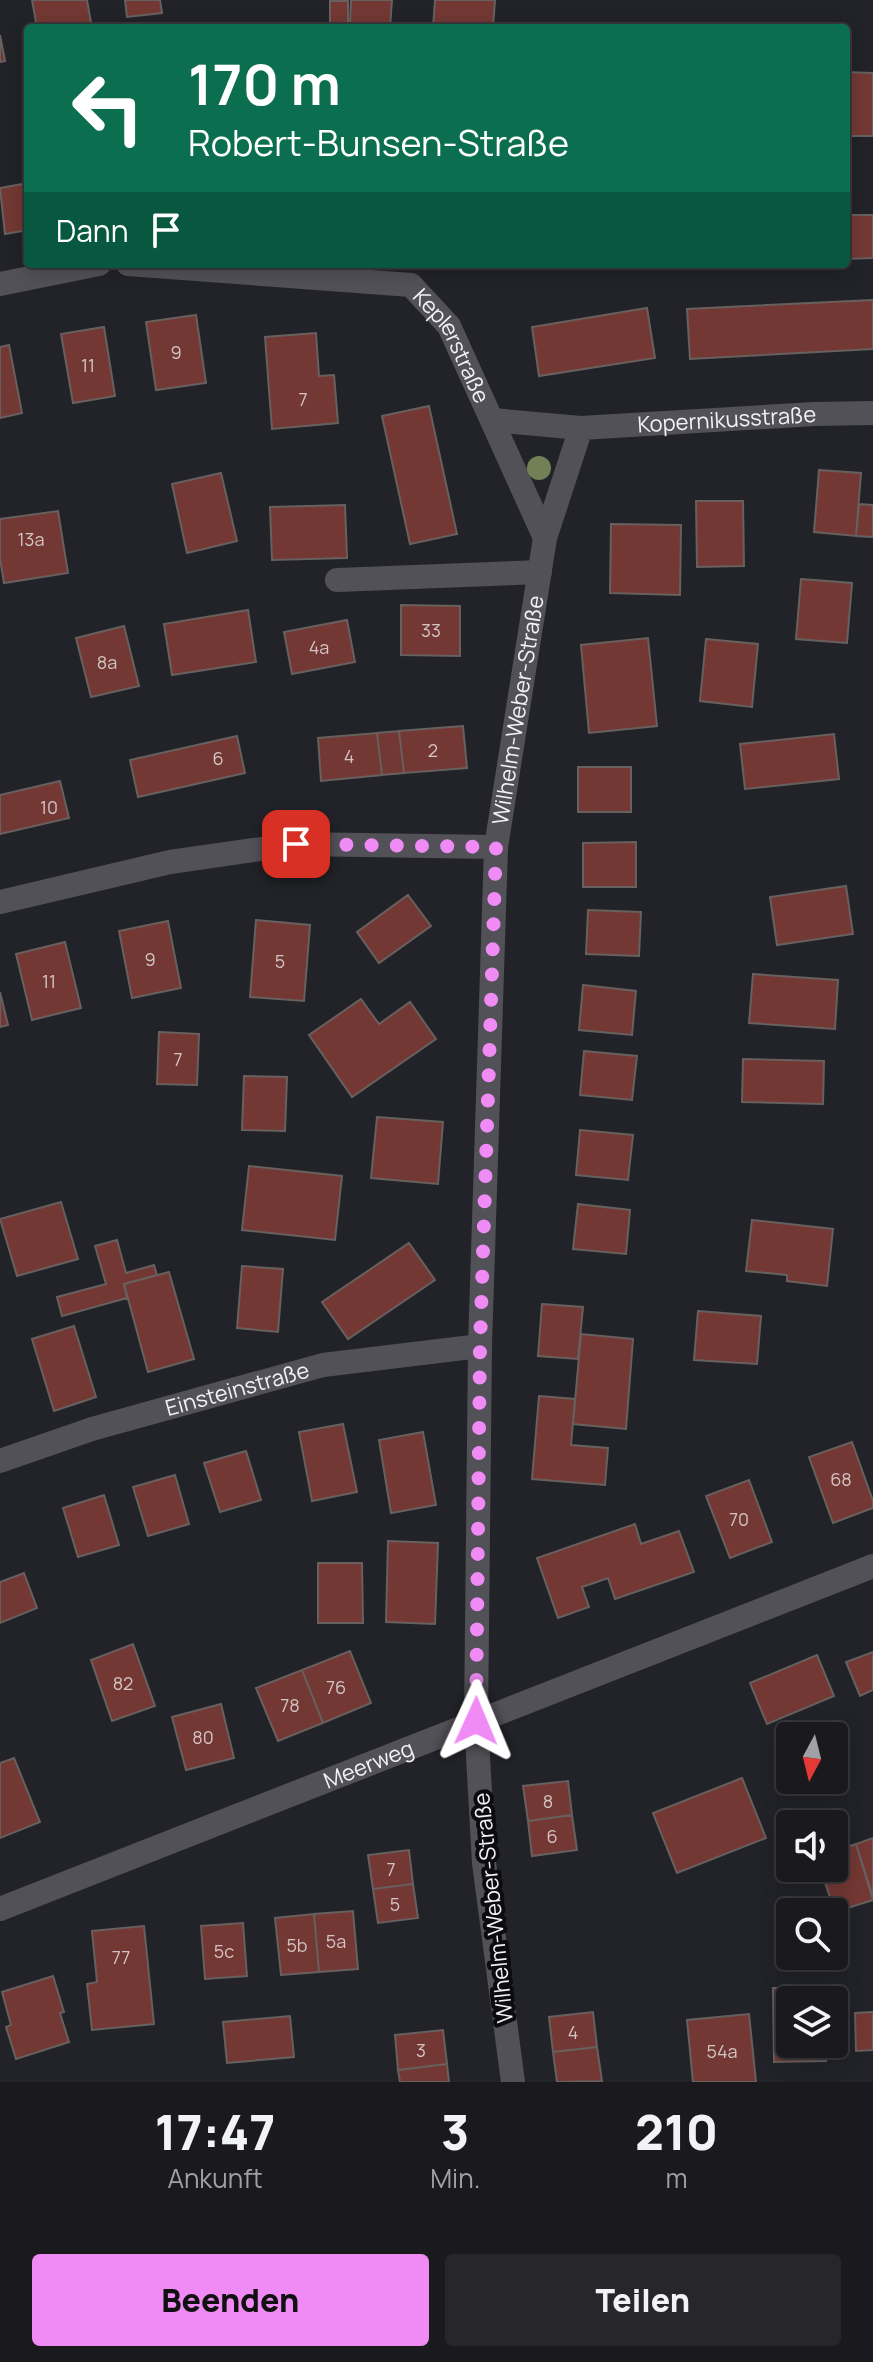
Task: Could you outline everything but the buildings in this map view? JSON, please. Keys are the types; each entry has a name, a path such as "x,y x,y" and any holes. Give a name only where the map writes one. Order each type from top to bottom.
{"street":[{"path":"0,284 79,268"},
{"name":"Keplerstraße","path":"182,268 411,285 449,326 545,538"},
{"name":"Kopernikusstraße","path":"492,420 581,428 873,413"},
{"path":"545,538 581,428"},
{"name":"Wilhelm-Weber-Straße","path":"513,2082 484,1863 476,1721 480,1346 496,847 545,538"},
{"path":"337,580 540,572"},
{"path":"0,902 170,862 296,844 496,847"},
{"name":"Einsteinstraße","path":"0,1461 92,1429 323,1365 480,1346"},
{"name":"Meerweg","path":"0,1909 873,1566"}],"route":[{"path":"296,844 496,847 480,1346 476,1721"}]}
